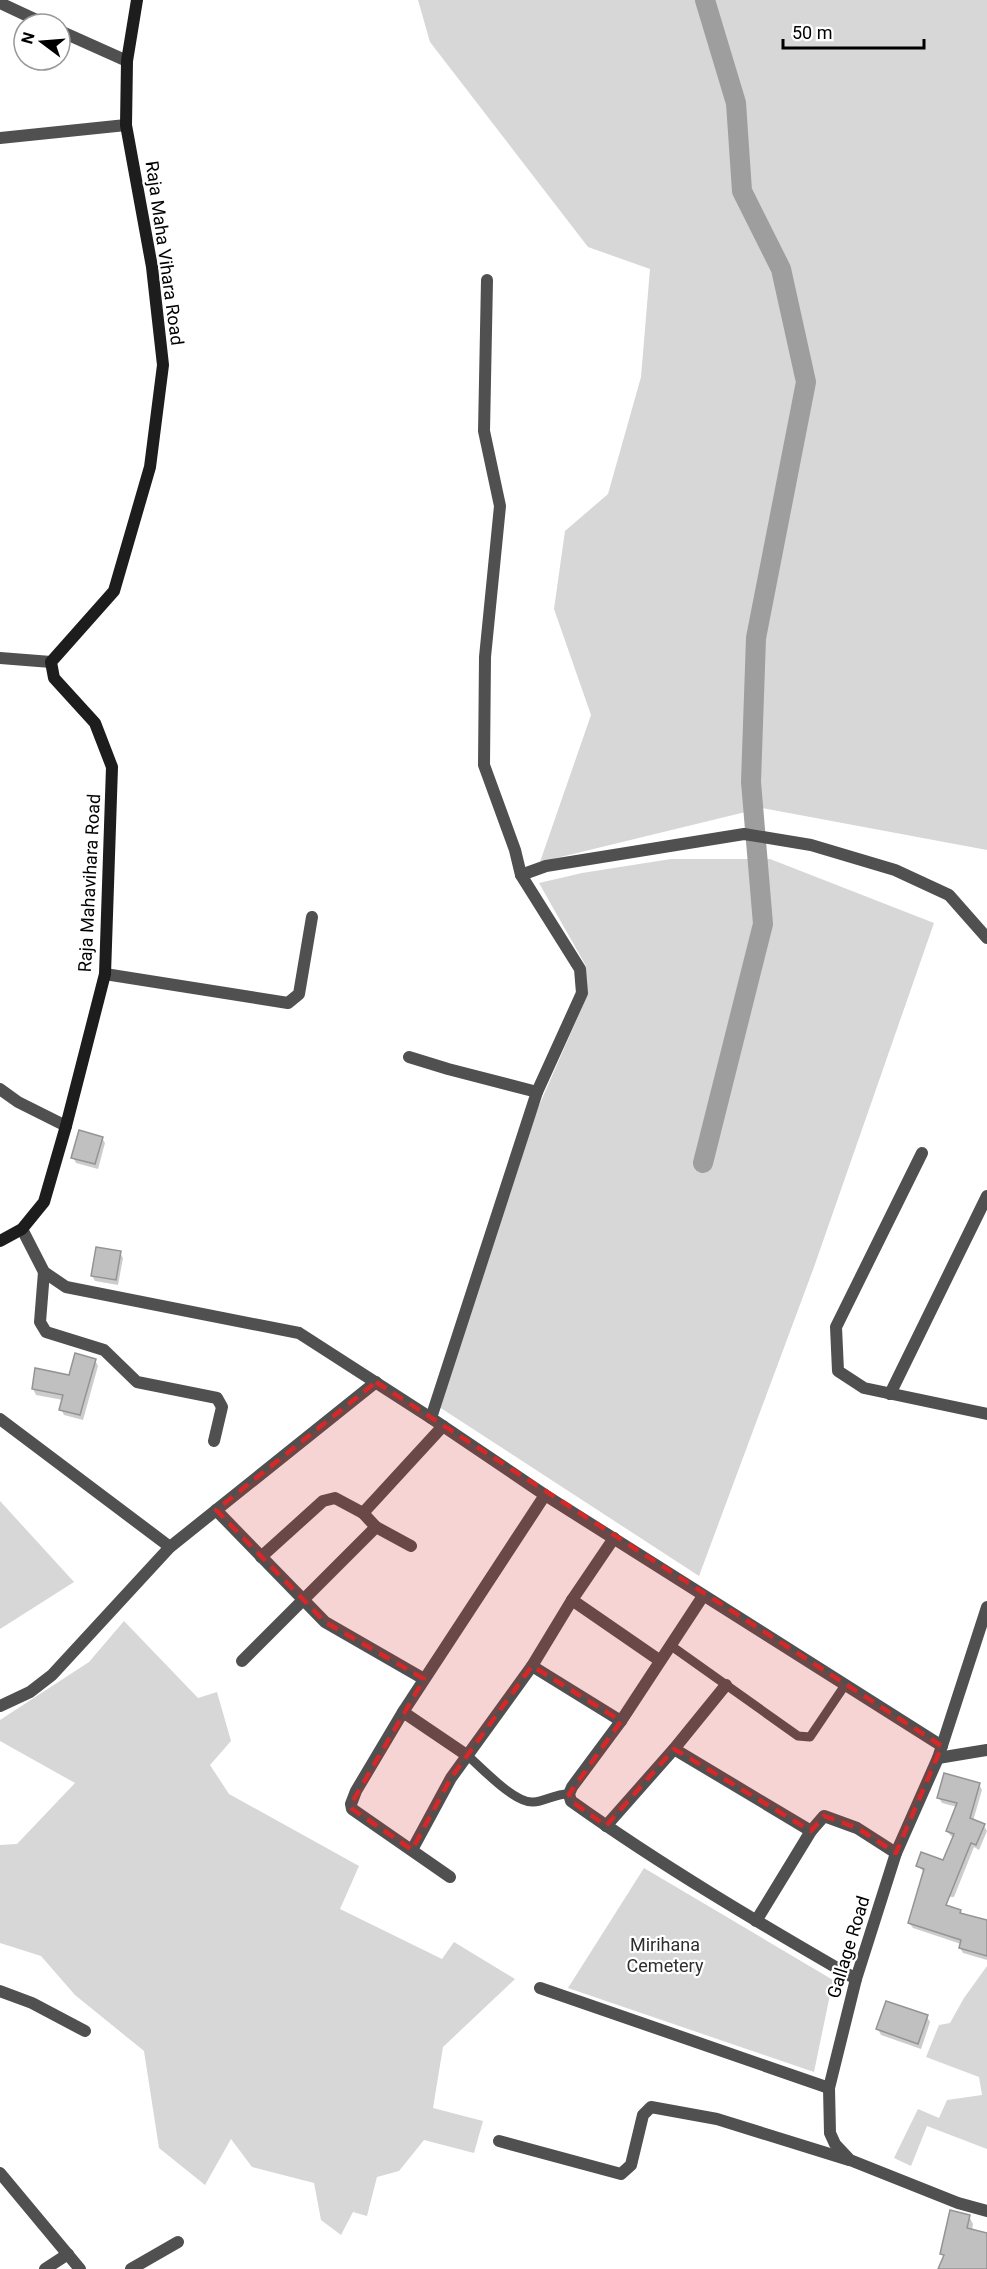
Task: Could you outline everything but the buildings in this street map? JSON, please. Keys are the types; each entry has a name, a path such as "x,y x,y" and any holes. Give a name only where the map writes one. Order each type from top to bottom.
{"street":[{"name":"Raja Maha Vihara Road","path":"51,662 114,591 150,467 163,364 152,267 126,124 127,62 137,0"},
{"path":"0,3 19,12"},
{"path":"72,37 127,62"},
{"path":"0,138 126,124"},
{"path":"431,1418 537,1092 582,993 580,969 521,875 515,850 484,765 484,657 500,506 484,431 487,280"},
{"path":"0,658 51,662"},
{"name":"Raja Mahavihara Road","path":"0,1241 22,1229 44,1202 105,974 112,767 95,723 54,678 51,662"},
{"path":"521,875 546,866 744,834 811,845 895,870 949,896 987,938"},
{"path":"105,974 288,1003 299,994 312,916"},
{"path":"409,1057 537,1092"},
{"path":"0,1089 18,1102 66,1126"},
{"path":"922,1153 836,1327 838,1371 864,1388 987,1414"},
{"path":"890,1394 987,1196"},
{"path":"22,1229 44,1272 66,1287 299,1333 545,1495 845,1685 940,1752 987,1750"},
{"path":"44,1272 40,1322 46,1332 104,1350 137,1382 217,1398 222,1407 214,1441"},
{"path":"0,1706 30,1692 51,1675 170,1547 375,1382"},
{"path":"0,1419 170,1547"},
{"path":"363,1513 443,1426"},
{"path":"450,1877 352,1809 351,1804 356,1791 403,1712 545,1495"},
{"path":"261,1557 323,1501 330,1498 335,1498 363,1513 376,1527 411,1546"},
{"path":"216,1510 325,1622 424,1679"},
{"path":"242,1661 376,1527"},
{"path":"412,1850 451,1778 532,1666 572,1600 614,1538"},
{"path":"703,1596 621,1721 569,1794 571,1801 606,1826 756,1921 856,1978"},
{"path":"572,1600 659,1660"},
{"name":"Gallage Road","path":"850,2160 835,2144 830,2133 829,2088 856,1978 896,1853 940,1752 987,1607"},
{"path":"532,1666 621,1721"},
{"path":"606,1826 674,1749 726,1685"},
{"path":"403,1712 468,1755"},
{"path":"674,1749 811,1831"},
{"path":"756,1921 811,1831 824,1816 857,1828 896,1853"},
{"path":"540,1988 829,2088"},
{"path":"0,1991 32,2003 85,2031"},
{"path":"499,2141 621,2174 631,2165 643,2115 651,2107 717,2119 850,2160 958,2203 987,2211"},
{"path":"0,2173 80,2269"},
{"path":"131,2269 178,2242"},
{"path":"45,2269 68,2254"}],"lane":[{"path":"670,1645 798,1736 810,1737 845,1685"},
{"path":"468,1755 519,1799 533,1802 559,1793 569,1794"}],"highlighted area":[{"path":"376,1382 942,1746 896,1853 857,1828 824,1816 811,1831 674,1749 606,1826 571,1801 569,1794 621,1721 532,1666 451,1778 412,1850 352,1809 351,1804 424,1679 325,1622 216,1510"}],"green space":[{"path":"418,0 987,0 987,850 762,808 540,862 591,715 554,609 565,531 608,494 641,377 650,269 588,247 430,42"},
{"path":"671,859 770,859 934,923 814,1267 699,1576 433,1403 503,1188 584,1003 586,966 539,883 582,873"},
{"path":"0,1501 74,1582 0,1629"},
{"path":"124,1621 198,1698 217,1692 231,1741 210,1765 229,1794 359,1866 340,1909 442,1959 454,1942 515,1979 443,2047 433,2108 483,2121 474,2153 424,2140 399,2171 377,2177 367,2216 353,2212 341,2235 321,2220 314,2183 252,2167 231,2139 205,2185 159,2148 144,2051 75,1995 41,1956 0,1943 0,1845 17,1844 75,1783 0,1741 0,1720 89,1662"},
{"name":"Mirihana Cemetery","path":"644,1868 833,1980 814,2072 568,1988"},
{"path":"987,1966 987,2149 927,2126 911,2166 894,2158 918,2109 939,2118 947,2100 982,2095 979,2077 926,2057 939,2025 950,2023 964,1998"}],"waterway":[{"path":"703,1163 763,924 751,782 756,638 806,382 781,269 742,191 736,103 705,0"}]}
